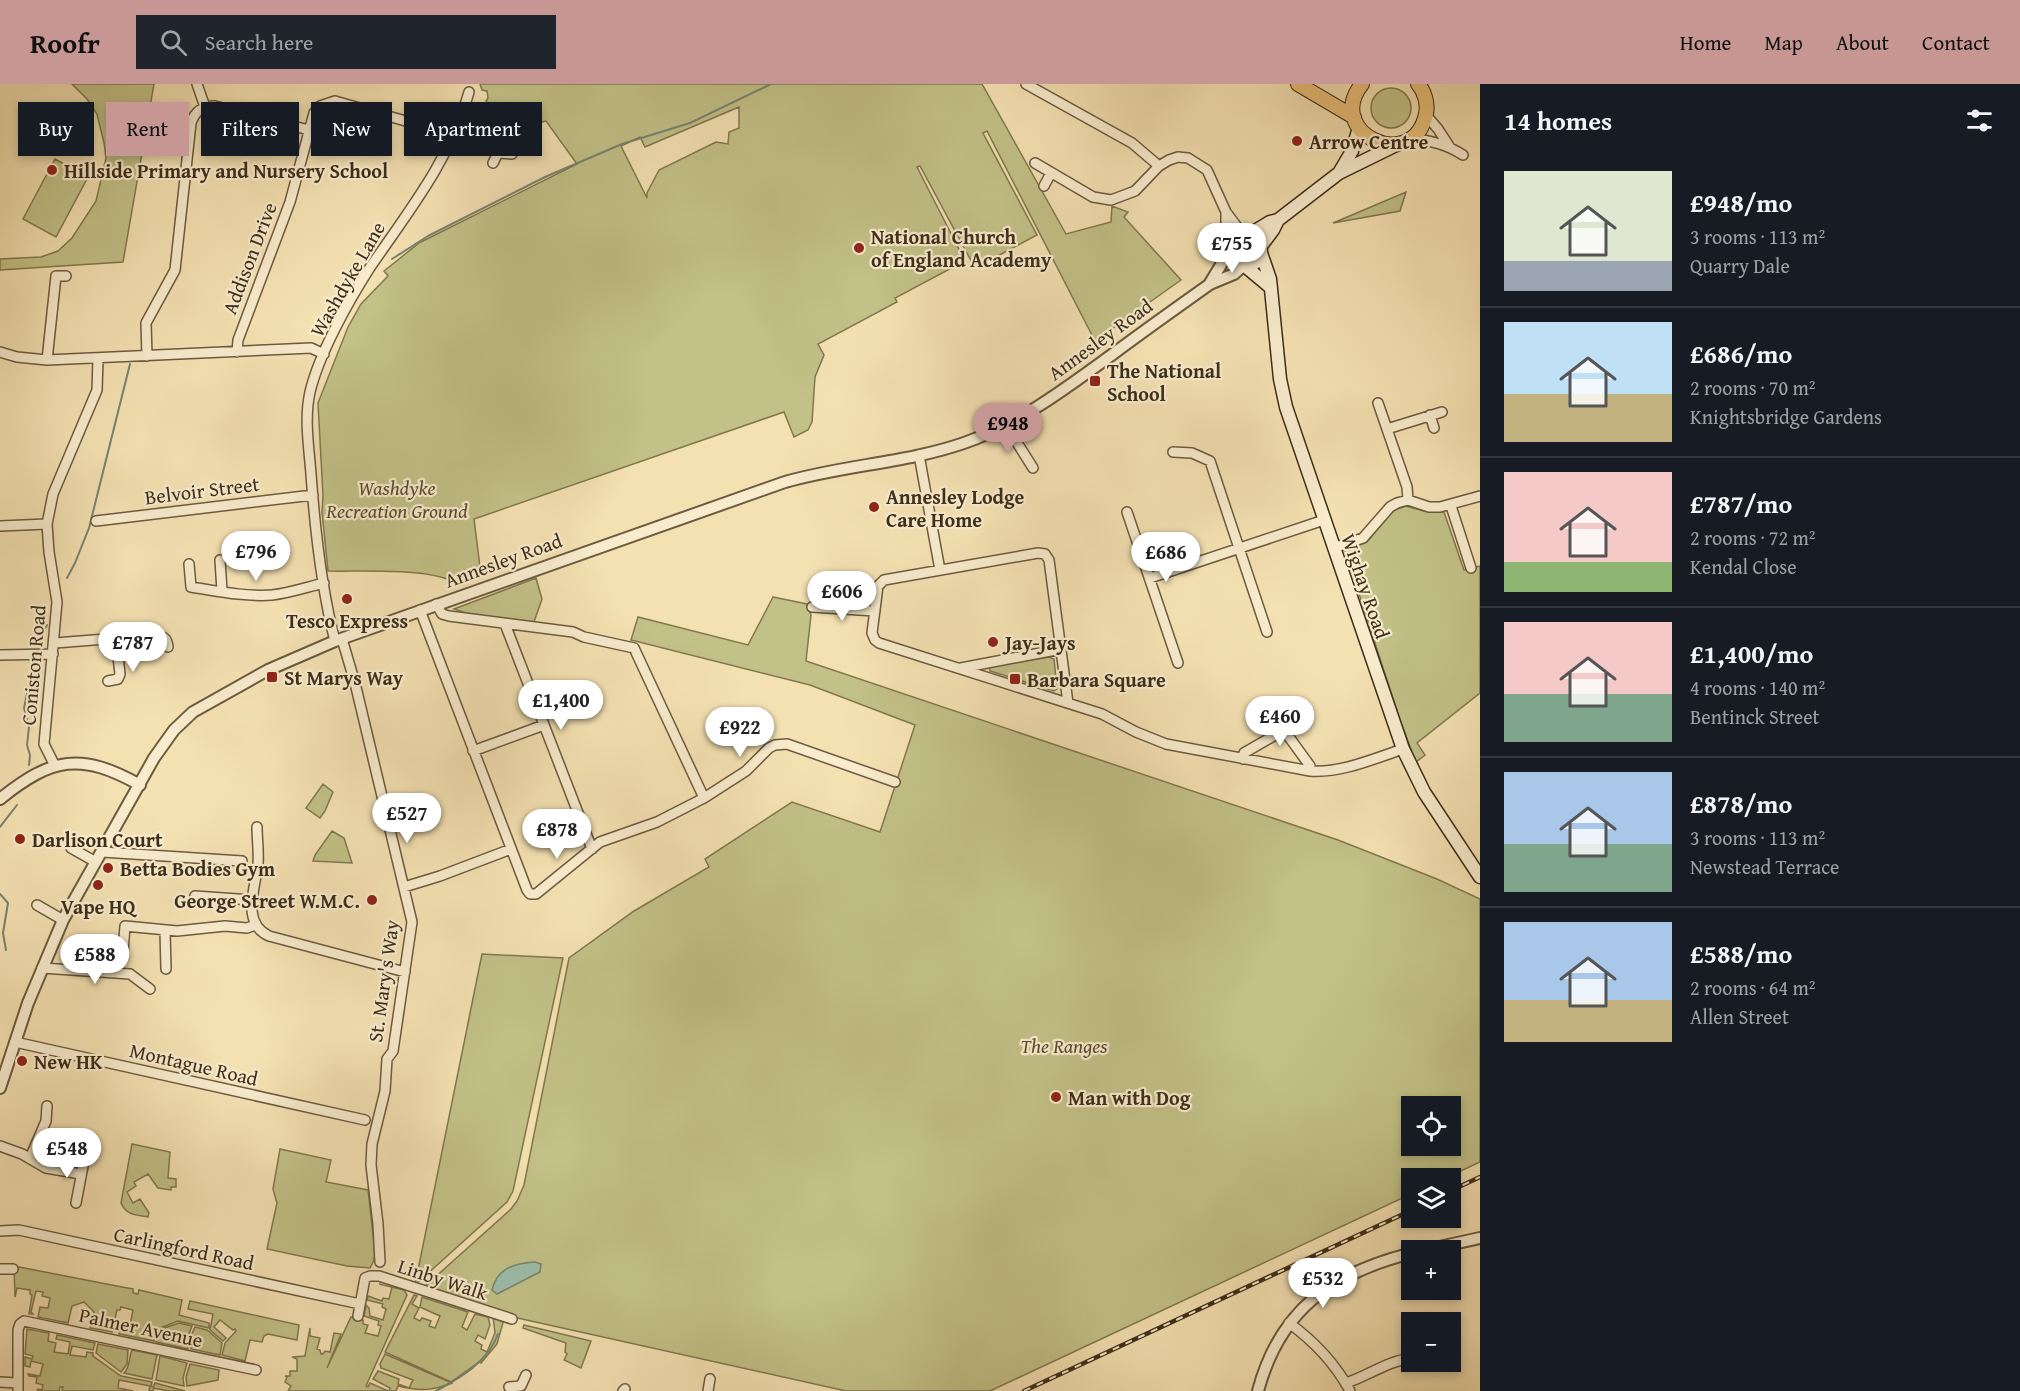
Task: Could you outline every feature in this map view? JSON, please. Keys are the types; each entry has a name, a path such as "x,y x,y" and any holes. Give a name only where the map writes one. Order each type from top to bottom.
{"main road":[{"path":"1298,84 1356,123 1375,142 1396,145"},
{"path":"1339,173 1352,150 1356,123 1353,107 1354,96 1362,84"},
{"path":"1270,287 1234,261 1231,248 1235,240 1269,222 1278,220 1339,173 1418,133 1426,115 1427,91 1418,84"},
{"path":"1244,267 1256,263 1261,249 1278,220"},
{"path":"1246,236 1256,239 1261,249"},
{"name":"Wighay Road","path":"1261,249 1270,279 1280,379 1286,406 1403,749 1424,792 1480,877"}],"street":[{"path":"197,84 204,102"},
{"path":"1026,84 1132,143 1159,166"},
{"name":"Washdyke Lane","path":"466,102 469,92"},
{"name":"Addison Drive","path":"237,352 238,340 290,202 314,113 320,106 335,100 404,120"},
{"path":"147,356 146,323 175,270 191,123 201,106"},
{"path":"1426,115 1449,146"},
{"path":"299,127 309,130"},
{"path":"1411,138 1435,141 1463,155"},
{"name":"Washdyke Lane","path":"338,640 324,582 313,495 307,429 310,392 324,354 350,301 445,156"},
{"path":"493,163 496,156"},
{"path":"1035,163 1093,197 1111,200 1140,187 1159,166 1178,157 1188,158 1208,170 1226,212 1246,236"},
{"path":"1044,186 1051,172"},
{"path":"1226,212 1226,230 1231,248"},
{"name":"Annesley Road","path":"1210,284 1231,248"},
{"name":"Annesley Road","path":"0,1088 42,968 63,920 165,742 183,720 194,712 276,667 338,640 785,482 815,473 919,455 967,442 1006,425 1073,384 1210,284 1244,267"},
{"path":"45,276 61,276 47,360"},
{"path":"0,352 17,357 47,360 311,348 324,354"},
{"name":"Coniston Road","path":"55,766 44,744 57,602 47,524 53,494 97,390 98,359"},
{"path":"1378,403 1407,487 1408,500"},
{"path":"1387,429 1442,412"},
{"path":"1430,415 1434,428"},
{"path":"1006,425 1033,468"},
{"path":"1173,452 1192,453 1210,461 1267,632"},
{"path":"919,455 940,570"},
{"name":"Belvoir Street","path":"96,521 313,495"},
{"path":"1333,548 1363,538 1390,507 1408,500 1429,507 1451,506 1480,496"},
{"path":"1451,506 1472,568"},
{"path":"1127,512 1178,663"},
{"path":"1150,578 1324,520"},
{"path":"0,526 47,524"},
{"path":"1068,703 1049,560 1045,554 1038,553 882,581 876,589 872,633 879,643 1102,714 1136,732 1166,744 1310,771 1336,771 1403,749"},
{"path":"220,560 222,591"},
{"path":"189,564 191,587 271,595 324,582"},
{"path":"436,604 442,614 449,616 573,632 584,637 634,648 705,798"},
{"path":"812,607 874,611"},
{"path":"420,610 530,894 536,894 600,842 657,822 705,798 746,771 769,748 781,744 895,782"},
{"path":"505,624 592,849"},
{"path":"55,643 157,635 163,636 168,647"},
{"path":"108,681 118,679 120,674 116,639"},
{"name":"St. Mary's Way","path":"338,640 355,683 412,922 392,1053 387,1059 385,1091 372,1144 371,1165 378,1224 379,1269"},
{"path":"958,668 1061,649"},
{"path":"0,655 53,654"},
{"path":"473,751 544,725"},
{"path":"1244,759 1244,753 1282,731 1310,766 1310,771"},
{"path":"0,799 39,774 70,762 91,764 112,770 140,785"},
{"path":"257,827 258,859 252,915 260,932 405,972"},
{"path":"71,848 96,862"},
{"path":"404,887 511,849"},
{"path":"102,852 242,861"},
{"path":"195,896 252,900"},
{"path":"37,904 63,920"},
{"path":"123,952 125,926 185,931 225,926 243,928 255,925"},
{"path":"165,931 166,969"},
{"path":"42,968 130,974 150,989"},
{"name":"Montague Road","path":"15,1042 365,1120"},
{"path":"30,1158 50,1113"},
{"path":"0,1146 30,1158 46,1168 81,1174"},
{"path":"76,1203 84,1161"},
{"name":"Carlingford Road","path":"0,1231 20,1230 360,1304"},
{"path":"1461,1242 1480,1238"},
{"path":"1258,1391 1271,1352 1289,1323 1305,1304 1358,1271 1401,1257"},
{"path":"0,1269 13,1269"},
{"name":"Linby Walk","path":"358,1316 365,1278 379,1269 512,1319"},
{"name":"Palmer Avenue","path":"17,1387 18,1329 24,1321 256,1370"},
{"path":"1289,1323 1308,1337 1330,1359 1348,1387 1371,1370 1401,1361"},
{"path":"509,1387 524,1388 526,1375"},
{"path":"0,1382 17,1387"}],"green space":[{"path":"72,84 154,84 151,102 106,102 106,156 141,156 123,262 0,270 0,259 41,257 58,251 72,238 96,201 106,158 94,102 89,102"},
{"name":"Washdyke Recreation Ground","path":"480,84 982,84 1066,234 1111,222 1112,206 1128,212 1124,217 1181,280 1095,341 987,131 983,133 1037,235 975,268 920,166 917,167 965,261 895,298 897,302 818,344 824,355 815,377 812,422 808,430 794,437 784,412 474,519 481,575 459,585 448,579 415,573 328,571 322,512 318,403 348,327 361,304 388,276 384,271 419,243 577,164 546,121 542,122 542,102 487,102 487,91 482,90","holes":["739,107 739,128 729,132 728,144 716,142 659,170 647,193 647,198 621,146 640,137 645,147"]},
{"path":"1391,88 1399,89 1405,94 1410,100 1410,116 1405,122 1399,127 1391,128 1383,127 1377,122 1372,116 1371,108 1372,100 1377,94 1383,89"},
{"path":"55,159 88,177 56,237 23,219"},
{"path":"1406,192 1400,211 1333,223"},
{"path":"1406,506 1424,511 1444,512 1464,570 1480,566 1480,693 1417,743 1425,755 1416,762 1345,551 1367,542 1392,511"},
{"path":"536,578 542,599 534,622 469,614 454,609"},
{"name":"The Ranges","path":"773,597 807,604 811,615 806,661 1338,840 1437,879 1480,899 1480,1162 1461,1171 1461,1168 1401,1168 1401,1199 990,1391 846,1391 513,1317 423,1288 517,1201 524,1185 569,958 634,911 709,867 705,859 792,802 880,832 915,725 810,685 631,640 638,617 748,645"},
{"path":"1049,657 1054,659 1057,689 1054,691 990,671 989,667"},
{"path":"323,784 333,792 320,818 306,808"},
{"path":"332,831 344,838 352,863 313,861"},
{"path":"482,954 563,958 513,1191 507,1202 415,1285"},
{"path":"132,1144 170,1152 168,1178 176,1179 176,1187 171,1187 171,1190 158,1188 148,1174 134,1182 136,1186 127,1192 133,1203 140,1199 149,1213 148,1217 129,1212 121,1203"},
{"path":"280,1149 331,1160 326,1182 368,1190 375,1252 370,1268 347,1266 267,1249 277,1203 273,1189"},
{"path":"14,1266 133,1289 133,1293 138,1294 139,1290 182,1300 179,1315 209,1323 209,1328 178,1321 157,1329 154,1341 119,1334 120,1329 129,1331 133,1310 121,1307 117,1310 112,1332 90,1328 94,1312 84,1302 72,1306 68,1323 38,1317 40,1307 48,1308 50,1298 42,1296 43,1292 36,1291 31,1312 33,1314 29,1314 32,1295 30,1290 17,1288 15,1297"},
{"path":"392,1287 404,1290 407,1295 366,1386 368,1387 370,1383 388,1391 288,1391 291,1386 285,1382 287,1377 285,1376 290,1376 290,1371 297,1371 297,1359 292,1357 305,1356 310,1328 310,1336 320,1338 317,1349 321,1354 325,1351 330,1352 334,1333 341,1334 327,1368 351,1317 363,1320 363,1324 368,1325 365,1333 378,1336 381,1326 378,1325 379,1321 364,1316 366,1305 370,1316 383,1320 386,1309 382,1307 383,1304 367,1300 368,1296 382,1301 383,1298 389,1299"},
{"path":"414,1295 417,1296 412,1304 419,1308 414,1318 420,1321 422,1318 431,1321 429,1326 435,1328 440,1316 420,1307 422,1297 468,1312 462,1327 467,1330 475,1314 488,1317 490,1325 485,1339 478,1335 475,1341 482,1345 481,1349 487,1352 495,1333 493,1316 504,1319 497,1344 481,1363 479,1362 451,1382 385,1352"},
{"path":"190,1301 299,1325 297,1340 268,1334 264,1336 262,1342 250,1340 245,1361 222,1355 225,1343 236,1331 235,1329 233,1330 220,1320 214,1327 226,1338 223,1341 210,1330 213,1314 188,1309"},
{"path":"179,1323 192,1326 188,1336 188,1349 156,1342 158,1330"},
{"path":"524,1325 591,1341 581,1368 564,1360 567,1354 565,1352 566,1343 523,1328"},
{"path":"195,1327 207,1330 222,1343 220,1355 191,1349 191,1336"},
{"path":"27,1329 49,1333 48,1341 56,1343 54,1352 68,1354 70,1342 56,1339 57,1335 95,1343 93,1350 72,1346 70,1355 86,1357 87,1352 93,1353 93,1356 121,1376 152,1382 153,1387 155,1383 185,1391 154,1388 153,1391 149,1391 150,1386 119,1380 118,1388 133,1391 62,1391 63,1387 60,1387 59,1391 37,1391 42,1390 43,1385 36,1383 37,1377 28,1374 40,1376 43,1364 31,1361 30,1367 25,1366 25,1357 32,1359 33,1356 25,1354"},
{"path":"98,1344 128,1350 127,1364 121,1372 96,1353"},
{"path":"132,1350 157,1355 152,1379 124,1373 128,1368"},
{"path":"385,1354 452,1383 438,1388 425,1389 412,1389 398,1386 396,1391 389,1391 390,1388 373,1379 378,1371 399,1379 398,1384 409,1388 413,1380 381,1368 380,1364"},
{"path":"160,1356 187,1363 183,1378 184,1386 156,1380"},
{"path":"190,1364 219,1370 218,1380 187,1386 186,1377"}],"shaded area":[{"path":"535,1262 541,1264 540,1272 497,1294 492,1290 498,1276 508,1268"}],"waterway":[{"path":"392,259 428,236 545,177 622,144 690,123 771,84"},
{"path":"67,578 89,528 130,364"},
{"path":"38,643 47,625"},
{"path":"29,765 30,755 27,745 29,727 24,708 33,665"},
{"path":"0,827 17,805"},
{"path":"0,894 8,903 3,933 6,950"},
{"path":"436,1391 481,1361 498,1334"}],"railway":[{"path":"1461,1186 1480,1177"},
{"path":"1024,1391 1401,1215"}],"place":[{"name":"Arrow Centre","path":"1297,141"},
{"name":"Hillside Primary and Nursery School","path":"52,170"},
{"name":"National Church of England Academy","path":"859,248"},
{"name":"The National School","path":"1095,381"},
{"name":"Annesley Lodge Care Home","path":"874,507"},
{"name":"Tesco Express","path":"347,599"},
{"name":"Jay-Jays","path":"993,642"},
{"name":"St Marys Way","path":"272,677"},
{"name":"Barbara Square","path":"1015,679"},
{"name":"Darlison Court","path":"20,839"},
{"name":"Betta Bodies Gym","path":"108,868"},
{"name":"Vape HQ","path":"98,885"},
{"name":"George Street W.M.C.","path":"372,900"},
{"name":"New HK","path":"22,1061"},
{"name":"Man with Dog","path":"1056,1097"}]}
